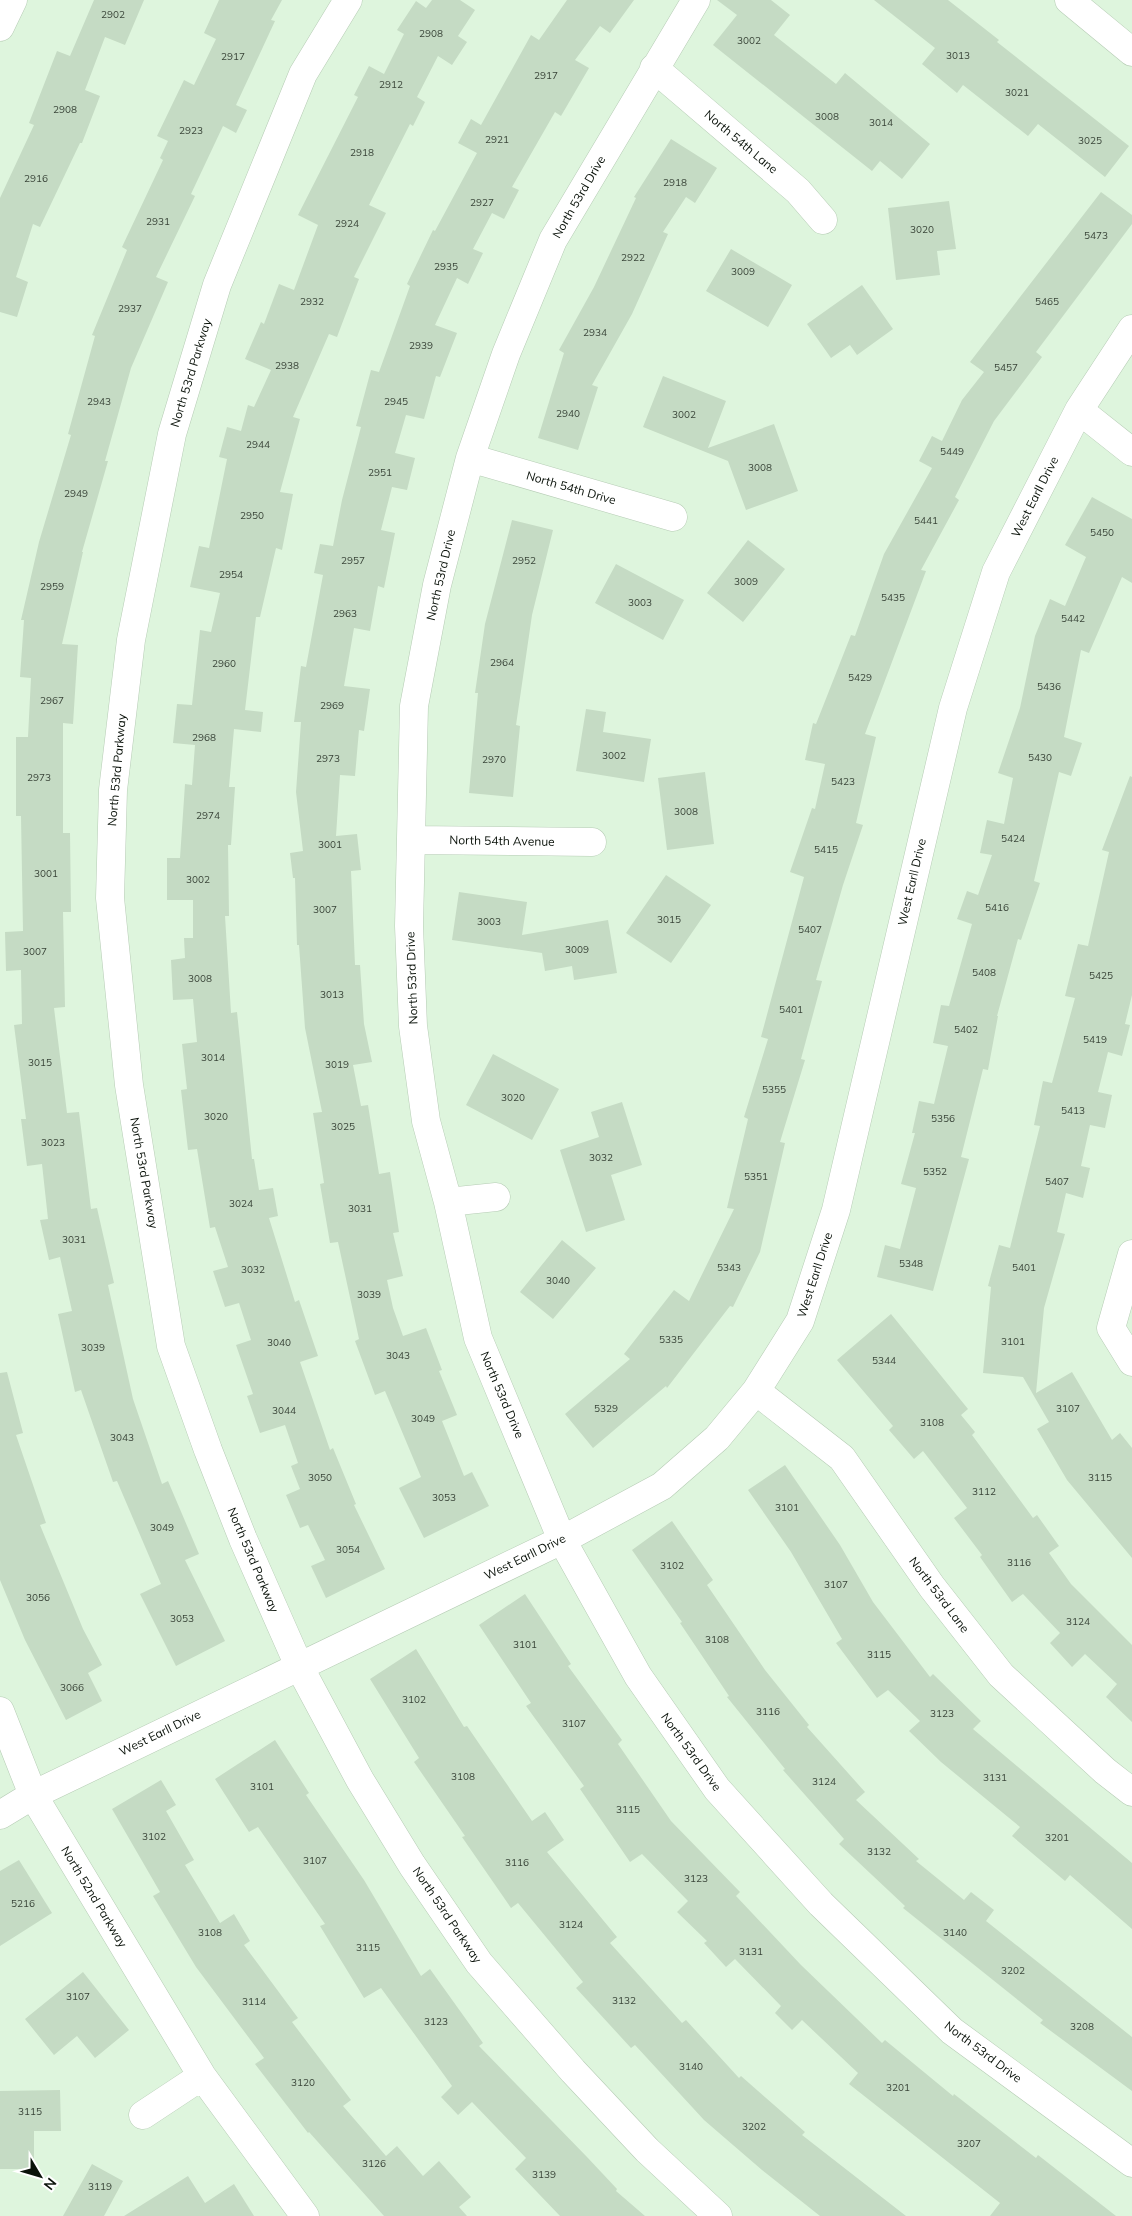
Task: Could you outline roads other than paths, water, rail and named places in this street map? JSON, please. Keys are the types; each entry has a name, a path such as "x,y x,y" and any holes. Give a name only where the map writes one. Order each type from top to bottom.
{"street":[{"path":"0,27 13,0"},
{"name":"North 53rd Parkway","path":"348,0 303,74 221,276 172,434 131,640 113,790 110,888 129,1085 171,1346 208,1450 243,1539 299,1666 360,1780 412,1865 479,1963 573,2071 647,2150 718,2216"},
{"name":"North 53rd Drive","path":"696,0 553,240 506,354 470,458 437,585 414,706 409,926 413,1026 426,1121 448,1202 478,1338 562,1540 638,1676 717,1789 820,1904 952,2031 1132,2163"},
{"path":"1069,0 1132,52"},
{"name":"North 54th Lane","path":"654,68 798,191 823,220"},
{"name":"West Earll Drive","path":"0,1814 33,1795 562,1540 662,1486 716,1438 756,1391 800,1321 836,1210 953,708 994,581 1080,410 1132,329"},
{"path":"1080,410 1132,452"},
{"name":"North 54th Drive","path":"470,458 673,517"},
{"name":"North 54th Avenue","path":"412,840 592,842"},
{"path":"448,1202 496,1197"},
{"path":"1132,1254 1111,1328 1132,1362"},
{"name":"North 53rd Lane","path":"756,1391 842,1458 932,1587 1001,1675 1105,1771 1132,1792"},
{"name":"North 52nd Parkway","path":"0,1711 33,1795 202,2076 305,2216"},
{"path":"143,2115 202,2076"}]}
